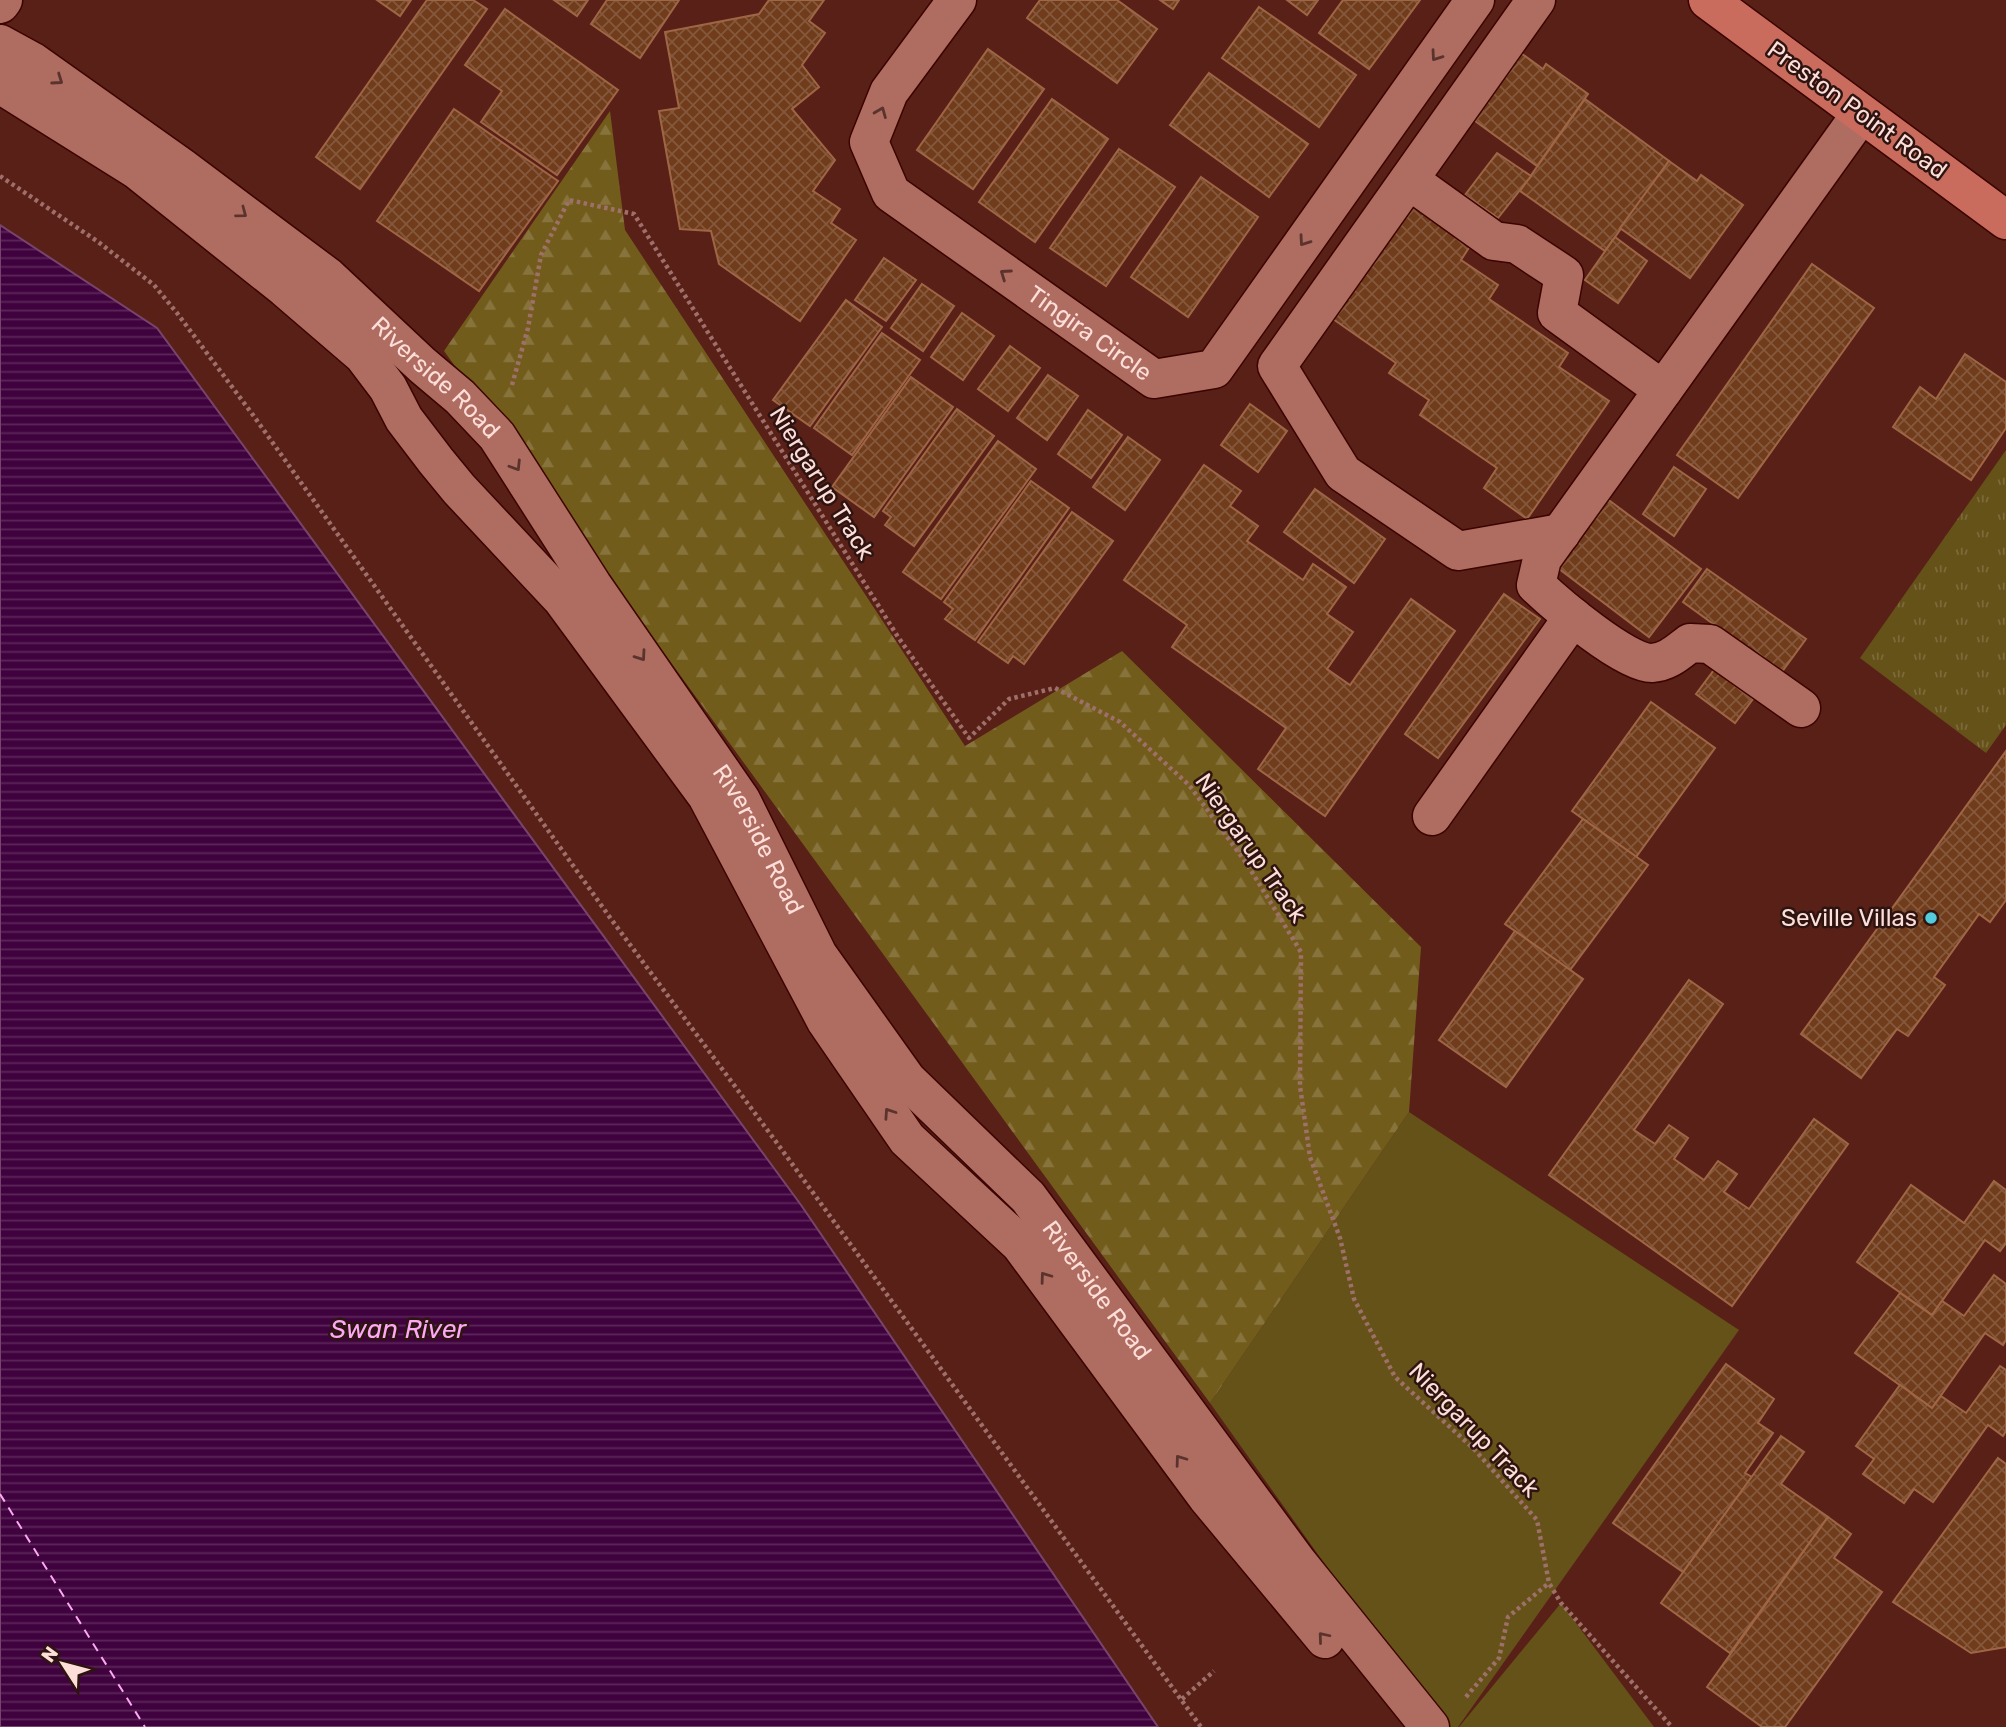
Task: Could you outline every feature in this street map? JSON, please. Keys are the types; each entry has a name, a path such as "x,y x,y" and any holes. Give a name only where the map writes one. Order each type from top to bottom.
{"main road":[{"name":"Preston Point Road","path":"1708,0 2006,220"}],"street":[{"name":"Tingira Circle","path":"957,0 889,92 869,142 891,192 1154,379 1214,369 1475,0"},
{"path":"1536,0 1277,366 1343,473 1458,551 1561,533"},
{"name":"Riverside Road","path":"0,44 33,62 181,167 328,277 460,397 497,436 593,586 741,800 818,955 899,1069 907,1080 1028,1197 1297,1563 1430,1727"},
{"name":"Riverside Road","path":"0,84 137,170 285,288 363,355 388,388 404,419 436,461 562,599 707,796 826,1021 907,1139 1020,1244 1207,1497 1398,1727"},
{"path":"1801,708 1710,644 1690,643 1671,658 1650,663 1621,652 1573,617 1536,585 1542,559 1861,114"},
{"path":"1409,180 1494,241 1517,244 1564,275 1557,313 1663,390"},
{"path":"1432,816 1573,617"}],"path":[{"path":"0,176 154,285 177,313 253,415 611,919 1201,1727"},
{"name":"Niergarup Track","path":"528,328 541,255 569,200 634,214 898,637 969,738 1009,699 1055,688 1120,722 1189,785 1247,864 1301,952 1300,1086 1310,1157 1340,1238 1354,1299 1395,1377 1475,1449 1537,1520 1549,1583 1561,1603 1672,1727"},
{"path":"1469,1694 1499,1658 1508,1617 1549,1583"},
{"path":"1182,1699 1214,1671"}],"green space":[{"path":"610,111 625,230 965,746 1122,651 1421,947 1409,1112 1210,1403 444,351"},
{"path":"2006,450 2006,725 1986,753 1860,658"},
{"path":"1409,1112 1739,1330 1458,1727 1441,1727 1210,1403"},
{"path":"1561,1603 1654,1727 1459,1727"}],"water":[{"name":"Swan River","path":"0,225 157,328 801,1205 1158,1727 0,1727"}],"building":[{"path":"377,0 411,0 400,16"},
{"path":"427,0 473,0 487,9 360,189 316,157"},
{"path":"554,0 588,0 577,16"},
{"path":"607,0 679,0 640,58 591,24"},
{"path":"769,0 824,0 809,21 825,33 802,65 819,87 792,109 835,160 813,191 840,209 831,223 856,240 800,321 719,264 711,231 680,229 659,111 679,108 665,32 759,14"},
{"path":"1040,0 1117,0 1157,29 1117,83 1027,18"},
{"path":"1160,0 1179,0 1173,9"},
{"path":"1287,0 1318,0 1307,15"},
{"path":"1343,0 1420,0 1369,69 1319,33"},
{"path":"1259,7 1356,75 1319,127 1222,58"},
{"path":"505,9 618,90 557,175 481,122 502,91 465,65"},
{"path":"988,49 1044,89 973,189 917,150"},
{"path":"1518,51 1543,69 1546,64 1588,94 1537,166 1471,118"},
{"path":"1209,73 1308,144 1269,197 1170,125"},
{"path":"1052,99 1108,139 1035,242 979,202"},
{"path":"1585,99 1669,161 1605,251 1520,191"},
{"path":"454,109 558,181 479,291 377,221"},
{"path":"1119,149 1175,187 1106,286 1050,248"},
{"path":"1497,153 1531,176 1498,218 1465,195"},
{"path":"1669,161 1697,181 1701,175 1743,205 1690,278 1620,228"},
{"path":"1201,177 1258,217 1188,317 1131,277"},
{"path":"1402,199 1470,246 1461,260 1498,285 1489,299 1568,353 1559,367 1609,401 1527,519 1484,488 1497,468 1420,415 1429,400 1389,373 1396,363 1323,312"},
{"path":"1615,237 1647,261 1618,303 1585,280"},
{"path":"884,258 916,280 886,321 855,300"},
{"path":"1812,264 1874,308 1738,498 1677,455"},
{"path":"922,284 954,306 923,351 891,328"},
{"path":"846,300 882,327 810,426 773,400"},
{"path":"962,313 994,336 963,380 931,357"},
{"path":"882,333 920,360 852,455 814,428"},
{"path":"1010,346 1040,368 1008,411 978,389"},
{"path":"1965,354 2006,382 2006,428 1971,480 1893,427 1920,387 1936,399"},
{"path":"1048,375 1078,396 1047,440 1017,418"},
{"path":"911,377 953,407 874,517 832,487"},
{"path":"1250,404 1287,431 1258,472 1221,445"},
{"path":"957,409 994,436 914,546 885,525 891,517 883,511"},
{"path":"1088,410 1122,435 1091,478 1058,454"},
{"path":"1128,437 1160,460 1125,510 1093,487"},
{"path":"998,441 1036,469 941,599 903,572"},
{"path":"1204,465 1241,491 1230,506 1258,526 1247,541 1303,580 1313,564 1346,587 1327,614 1353,632 1327,669 1350,685 1411,599 1455,631 1325,816 1258,769 1286,728 1172,647 1187,625 1124,580"},
{"path":"1674,467 1706,489 1674,536 1643,514"},
{"path":"1031,481 1069,508 975,640 945,619 953,609 944,602"},
{"path":"1315,489 1385,539 1354,583 1284,532"},
{"path":"1606,498 1701,569 1649,637 1554,565"},
{"path":"1072,512 1113,541 1024,664 1013,656 1008,663 978,642"},
{"path":"1707,569 1806,639 1781,673 1683,602"},
{"path":"1504,594 1540,619 1438,758 1405,734"},
{"path":"1714,670 1753,699 1735,723 1696,694"},
{"path":"1651,702 1715,748 1636,857 1572,811"},
{"name":"Seville Villas","path":"2006,751 2006,900 1990,922 1979,914 1934,977 1945,985 1908,1036 1897,1029 1861,1078 1801,1034"},
{"path":"1583,819 1648,865 1570,970 1505,924"},
{"path":"1515,931 1583,979 1506,1087 1439,1040"},
{"path":"1689,980 1723,1004 1634,1130 1655,1144 1669,1125 1688,1138 1674,1159 1704,1180 1718,1161 1737,1174 1724,1192 1749,1209 1814,1119 1848,1144 1732,1306 1549,1175"},
{"path":"1994,1181 2006,1190 2006,1243 2000,1251 1985,1240 1932,1315 1857,1262 1911,1185 1964,1223"},
{"path":"1994,1275 2006,1284 2006,1340 2003,1345 1985,1333 1932,1408 1855,1353 1900,1293 1932,1315 1942,1301 1964,1316"},
{"path":"1726,1364 1774,1399 1758,1423 1773,1433 1745,1473 1752,1477 1683,1572 1613,1523"},
{"path":"2000,1366 2006,1370 2006,1431 2003,1436 1988,1425 1933,1502 1914,1489 1904,1503 1863,1474 1874,1459 1856,1446 1900,1385 1932,1408 1941,1396 1966,1413"},
{"path":"1781,1436 1804,1452 1781,1484 1828,1517 1730,1653 1661,1603"},
{"path":"1998,1458 2006,1464 2006,1647 1971,1653 1893,1602"},
{"path":"1828,1517 1851,1534 1834,1558 1882,1592 1785,1727 1762,1727 1707,1687"}],"ferry route":[{"path":"0,1494 145,1727"}],"place":[{"name":"Seville Villas","path":"1931,918"}]}
